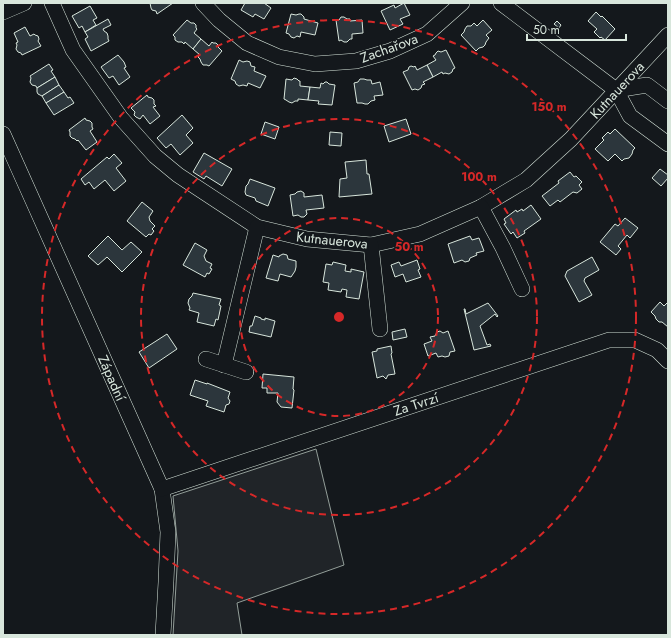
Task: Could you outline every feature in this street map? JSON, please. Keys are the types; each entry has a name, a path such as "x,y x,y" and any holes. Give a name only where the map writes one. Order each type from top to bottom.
{"street":[{"path":"3,12 24,3"},
{"name":"Kutnauerova","path":"52,3 73,50 121,118 156,156 178,175 257,227 307,239 371,245 420,234 481,208 526,180 571,139 668,35"},
{"name":"Zachařova","path":"203,3 219,20 247,43 279,57 315,64 356,61 390,51 428,34 462,3"},
{"path":"501,3 616,90 630,116 668,144"},
{"path":"616,90 647,85 668,101"},
{"name":"Západní","path":"3,134 162,489 168,532 163,635"},
{"path":"481,208 503,248 522,289"},
{"path":"224,365 257,227"},
{"path":"371,245 380,329"},
{"name":"Za Tvrzí","path":"162,489 608,340 635,340 656,350 668,361"},
{"path":"206,359 246,372"}],"shaded area":[{"path":"316,449 344,565 237,603 242,635 173,635 178,551 173,496"}],"building":[{"path":"150,3 173,3 157,14 156,11 152,10"},
{"path":"245,3 264,3 271,8 264,19 255,14 253,17 241,10"},
{"path":"404,3 410,15 400,19 403,24 390,30 381,11 394,5 395,8"},
{"path":"90,6 97,18 93,20 96,25 85,32 82,26 79,28 72,16"},
{"path":"596,12 615,29 605,40 601,37 600,38 594,32 597,29 588,21"},
{"path":"291,14 301,14 304,19 318,23 315,35 301,32 300,37 297,36 294,38 286,33"},
{"path":"341,17 350,19 350,21 362,20 363,33 352,34 352,39 347,42 341,40 339,41 336,20 339,20"},
{"path":"108,19 111,25 103,29 107,33 109,41 91,51 85,39 88,37 85,32"},
{"path":"187,20 196,25 197,29 194,33 201,39 193,49 185,42 184,44 175,40 173,35"},
{"path":"483,20 492,30 486,35 489,38 485,45 476,51 461,35 467,26 471,26 474,23 477,26"},
{"path":"557,21 561,25 559,28 554,24"},
{"path":"25,27 30,36 34,34 38,36 38,41 41,46 22,55 16,49 16,43 18,42 14,33"},
{"path":"201,39 209,46 212,42 216,43 222,51 209,66 203,65 198,57 200,55 193,49"},
{"path":"446,50 455,68 449,74 443,74 442,72 433,77 427,65 436,60 433,56 438,51 441,52"},
{"path":"118,55 124,62 126,67 124,68 130,77 119,85 113,76 109,78 101,67"},
{"path":"239,60 243,62 250,62 251,66 255,67 254,71 266,76 260,88 248,83 247,86 239,86 231,79"},
{"path":"49,64 55,77 37,88 36,86 32,85 30,82 30,76"},
{"path":"427,65 433,77 423,82 425,84 418,90 412,90 403,72 408,70 411,66 415,66 417,70"},
{"path":"55,77 59,85 42,96 38,94 37,88"},
{"path":"294,78 300,81 300,86 310,87 308,100 298,99 298,101 292,103 284,99 286,79 292,80"},
{"path":"360,79 371,80 372,84 380,82 383,95 374,96 375,100 368,104 357,103 354,83 358,82"},
{"path":"325,82 335,85 332,105 318,104 319,101 308,100 310,87 320,88 321,83 323,84"},
{"path":"59,85 64,92 46,103 42,96"},
{"path":"64,92 74,103 54,115 46,103"},
{"path":"147,95 154,100 154,104 156,106 153,107 160,116 150,124 143,115 140,119 136,117 134,115 135,112 131,108"},
{"path":"182,115 193,128 186,135 193,143 180,155 171,144 166,148 157,138"},
{"path":"85,118 92,123 93,129 90,131 97,142 86,150 78,140 77,141 70,136 69,130"},
{"path":"406,119 411,134 389,142 384,126"},
{"path":"265,122 279,127 275,139 261,134"},
{"path":"615,129 635,148 629,158 622,161 615,154 608,161 595,149 604,140 602,138 608,132 610,134"},
{"path":"330,132 342,133 341,146 329,145"},
{"path":"204,153 232,169 222,186 206,176 204,179 193,172"},
{"path":"114,154 122,163 116,168 126,181 114,191 105,180 94,189 89,182 85,185 81,179 107,157 109,159"},
{"path":"366,160 367,174 369,174 372,194 339,197 340,179 347,178 345,162"},
{"path":"660,169 668,175 668,178 661,186 652,178"},
{"path":"570,172 574,177 576,176 582,182 579,185 582,189 577,193 573,192 560,202 558,200 550,206 542,196"},
{"path":"250,179 275,188 268,206 256,201 255,198 246,195 246,186"},
{"path":"301,191 304,193 304,197 322,195 324,208 306,210 307,214 304,217 298,215 293,216 290,195"},
{"path":"142,202 153,211 149,217 150,221 155,226 152,229 154,231 151,235 149,234 146,237 127,221"},
{"path":"531,205 541,219 517,238 513,232 511,234 504,224 506,223 504,219 516,210 517,212 522,209 523,211"},
{"path":"625,218 638,228 630,238 627,235 618,246 621,249 616,255 600,242 615,224 618,226"},
{"path":"108,236 122,250 131,242 142,252 122,272 107,257 98,265 88,256"},
{"path":"470,236 472,240 479,238 484,251 476,253 477,255 470,258 469,261 465,262 462,260 454,263 448,244"},
{"path":"195,243 207,250 204,256 206,261 212,264 210,268 212,269 205,277 183,265"},
{"path":"283,254 287,255 288,259 296,261 295,271 291,277 280,274 278,281 266,278 273,255 279,257"},
{"path":"592,257 599,270 585,278 584,281 592,295 579,302 565,276 567,271"},
{"path":"417,260 420,269 418,270 421,277 406,282 403,274 395,277 391,265 399,262 401,266"},
{"path":"333,262 346,265 345,271 351,272 351,269 364,272 359,299 346,297 347,290 342,289 341,292 328,290 329,283 323,282 326,264 332,265"},
{"path":"193,293 221,299 218,320 216,319 214,326 197,322 199,313 189,310 190,308 188,303"},
{"path":"660,302 664,306 668,302 668,327 662,322 659,322 651,312"},
{"path":"488,303 498,316 497,317 495,314 480,326 487,345 490,344 491,346 474,350 464,309 466,314"},
{"path":"255,316 265,320 265,318 275,321 271,337 249,332"},
{"path":"405,329 407,337 393,340 392,332"},
{"path":"440,331 443,333 448,331 455,351 450,352 449,356 445,357 438,357 436,353 428,356 424,344 432,341 430,337 435,336 437,332"},
{"path":"167,334 177,349 149,368 139,352"},
{"path":"391,346 395,374 388,375 386,379 383,376 377,378 372,352 377,351 377,349"},
{"path":"263,374 294,377 292,408 281,407 277,402 278,393 267,393 267,388 262,388"},
{"path":"195,380 230,392 228,398 230,401 229,404 226,405 224,412 206,406 208,401 190,395"}]}
